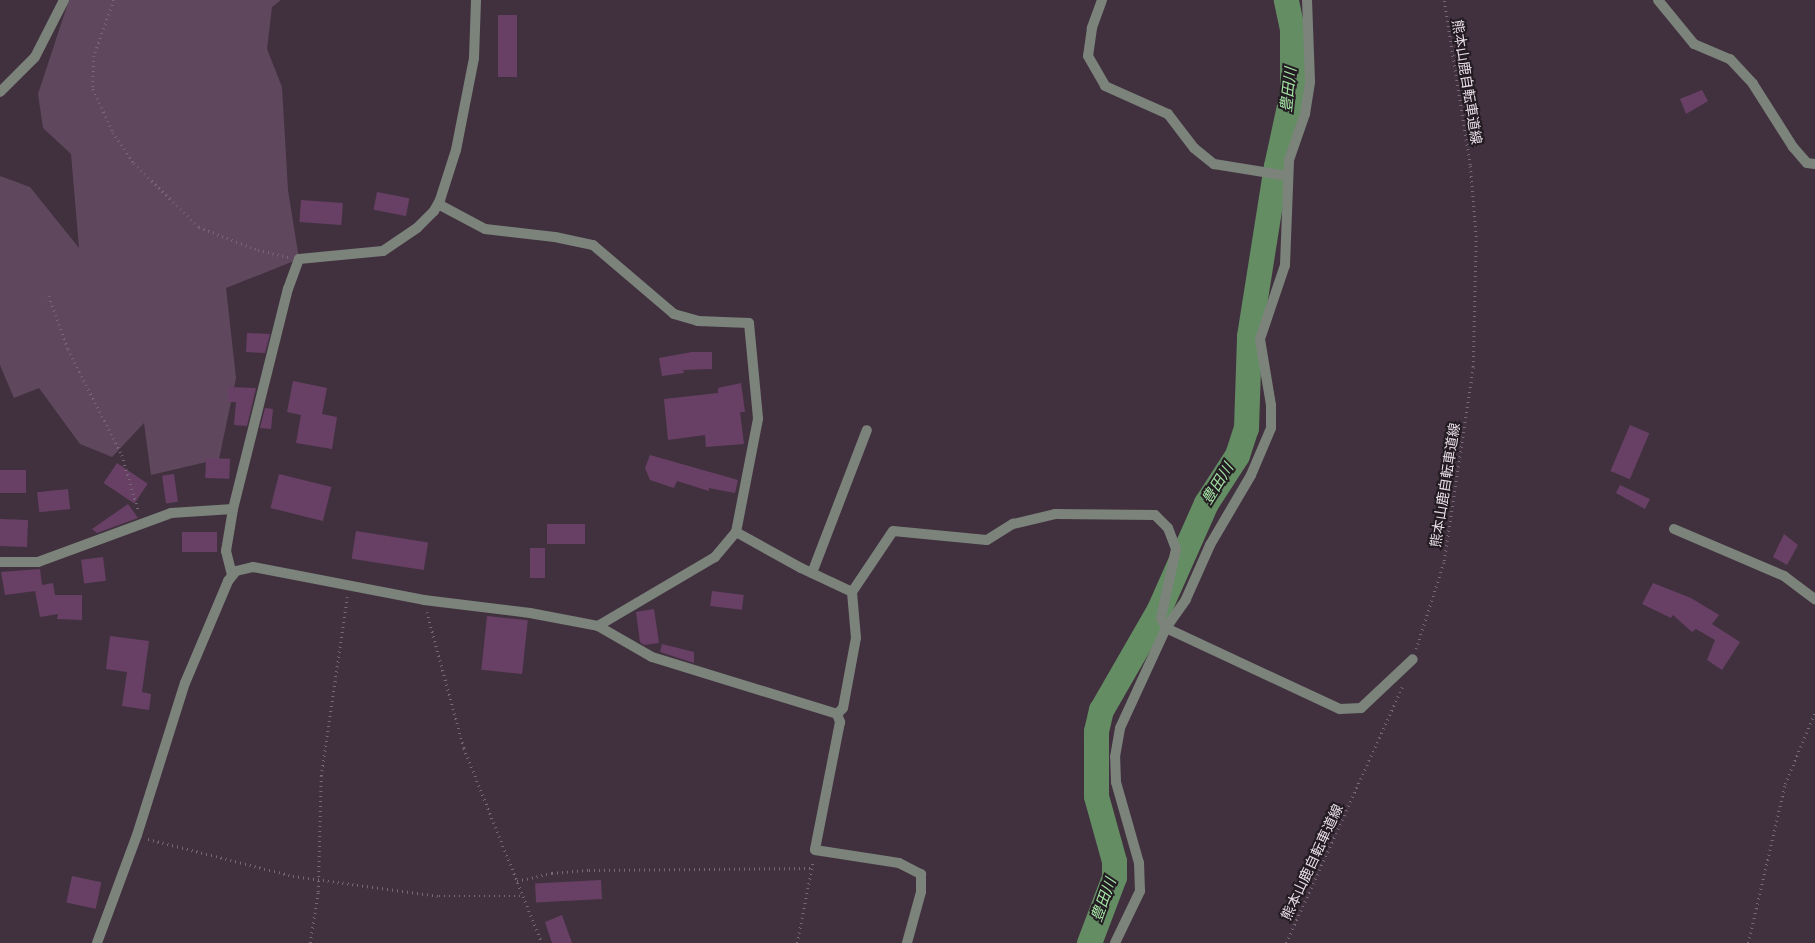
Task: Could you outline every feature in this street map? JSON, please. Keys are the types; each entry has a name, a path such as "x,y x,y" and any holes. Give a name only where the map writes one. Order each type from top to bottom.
{"street":[{"path":"0,92 35,57 64,0"},
{"path":"232,575 226,551 233,509 288,289 299,260 383,251 417,228 438,204 456,150 474,58 476,0"},
{"path":"1102,0 1092,28 1088,56 1105,86 1168,114 1194,148 1214,164 1240,170 1288,176"},
{"path":"1115,943 1140,891 1139,863 1116,782 1114,757 1120,728 1166,628 1186,599 1210,545 1251,475 1271,428 1271,405 1260,339 1285,266 1288,176 1310,82 1307,0"},
{"path":"1658,0 1694,44 1730,60 1753,84 1793,147 1807,163 1815,164"},
{"path":"438,204 485,229 555,236 593,245 674,314 698,320 749,323 758,419 736,532 716,557 598,626"},
{"path":"812,573 867,430"},
{"path":"0,562 38,562 95,543 170,513 233,509"},
{"path":"837,714 843,708 856,638 852,592 893,531 987,540 1013,524 1055,514 1140,513 1155,515 1168,528 1176,549 1161,618 1166,628 1340,709 1361,708 1413,659"},
{"path":"1674,529 1784,576 1815,599"},
{"path":"736,532 812,573 852,592"},
{"path":"97,943 137,835 185,683 232,575 236,571 252,567 294,577 349,584 424,600 530,613 598,626 652,657 837,714"},
{"path":"837,714 840,722 815,850 880,859 916,869 921,874 921,892 907,943"}],"path":[{"path":"114,0 94,56 93,89 113,132 134,163 199,227 258,250 299,260"},
{"name":"熊本山鹿自転車道線","path":"1286,943 1413,659 1444,561 1473,367 1475,228 1470,165 1444,0"},
{"path":"49,296 68,349 122,455 142,523"},
{"path":"310,943 318,879 321,776 349,584"},
{"path":"424,600 464,748 542,943"},
{"path":"1748,943 1785,784 1815,712"},
{"path":"137,835 254,866 318,879 439,896 523,896"},
{"path":"518,881 552,873 588,870 811,868 797,943"}],"shaded area":[{"path":"69,0 281,0 272,7 267,49 282,87 288,190 299,259 226,288 236,378 219,459 151,475 144,423 112,457 80,444 39,388 14,398 0,365 0,176 30,187 79,248 71,154 43,128 38,94"}],"building":[{"path":"498,15 517,15 517,77 498,77"},
{"path":"1702,90 1708,101 1686,114 1680,99"},
{"path":"377,192 409,198 406,216 374,210"},
{"path":"301,200 343,203 341,225 299,222"},
{"path":"247,333 270,334 265,353 246,352"},
{"path":"692,352 712,352 712,369 683,370 684,373 662,376 659,358"},
{"path":"293,381 327,388 322,414 337,417 332,449 296,443 301,415 287,412"},
{"path":"741,383 745,412 740,412 744,444 706,447 705,435 668,440 664,399 718,393 718,388"},
{"path":"228,387 256,388 247,426 234,425 236,402 228,402"},
{"path":"265,408 273,409 271,429 260,428"},
{"path":"1630,425 1649,433 1630,479 1610,471"},
{"path":"650,455 738,480 735,493 709,488 709,491 677,481 674,488 650,480 645,468"},
{"path":"206,458 230,459 229,479 205,478"},
{"path":"117,463 148,484 134,504 104,483"},
{"path":"0,470 26,470 26,493 0,493"},
{"path":"174,474 178,502 166,503 162,476"},
{"path":"279,474 331,487 323,521 271,508"},
{"path":"1620,485 1650,499 1645,509 1616,493"},
{"path":"68,489 70,509 39,512 37,492"},
{"path":"128,504 138,518 97,533 92,529"},
{"path":"0,519 28,520 27,547 0,546"},
{"path":"547,524 585,524 585,544 547,544"},
{"path":"356,531 428,542 424,570 352,559"},
{"path":"182,532 217,532 217,552 182,552"},
{"path":"1784,534 1798,545 1787,565 1773,557"},
{"path":"530,548 545,548 545,578 530,578"},
{"path":"103,557 106,581 84,584 81,560"},
{"path":"40,569 42,585 53,583 55,595 82,595 82,620 57,619 58,614 40,617 35,591 5,595 1,572"},
{"path":"1653,583 1691,598 1719,615 1712,624 1740,642 1722,670 1707,660 1715,640 1696,629 1692,632 1673,615 1671,618 1642,604"},
{"path":"712,591 744,595 742,610 710,606"},
{"path":"654,609 659,643 644,645 640,642 636,612"},
{"path":"487,616 528,620 522,674 481,670"},
{"path":"110,636 149,641 142,692 151,694 149,710 122,706 127,672 106,669"},
{"path":"662,644 694,652 694,663 660,652"},
{"path":"72,876 101,882 96,909 66,902"},
{"path":"601,880 602,899 536,902 535,883"},
{"path":"562,915 572,943 552,943 545,922"}],"waterway":[{"name":"豊田川","path":"1089,943 1114,877 1114,861 1096,796 1096,731 1101,710 1159,609 1206,503 1237,455 1246,428 1249,336 1276,166 1292,92 1292,29 1286,0"}]}
